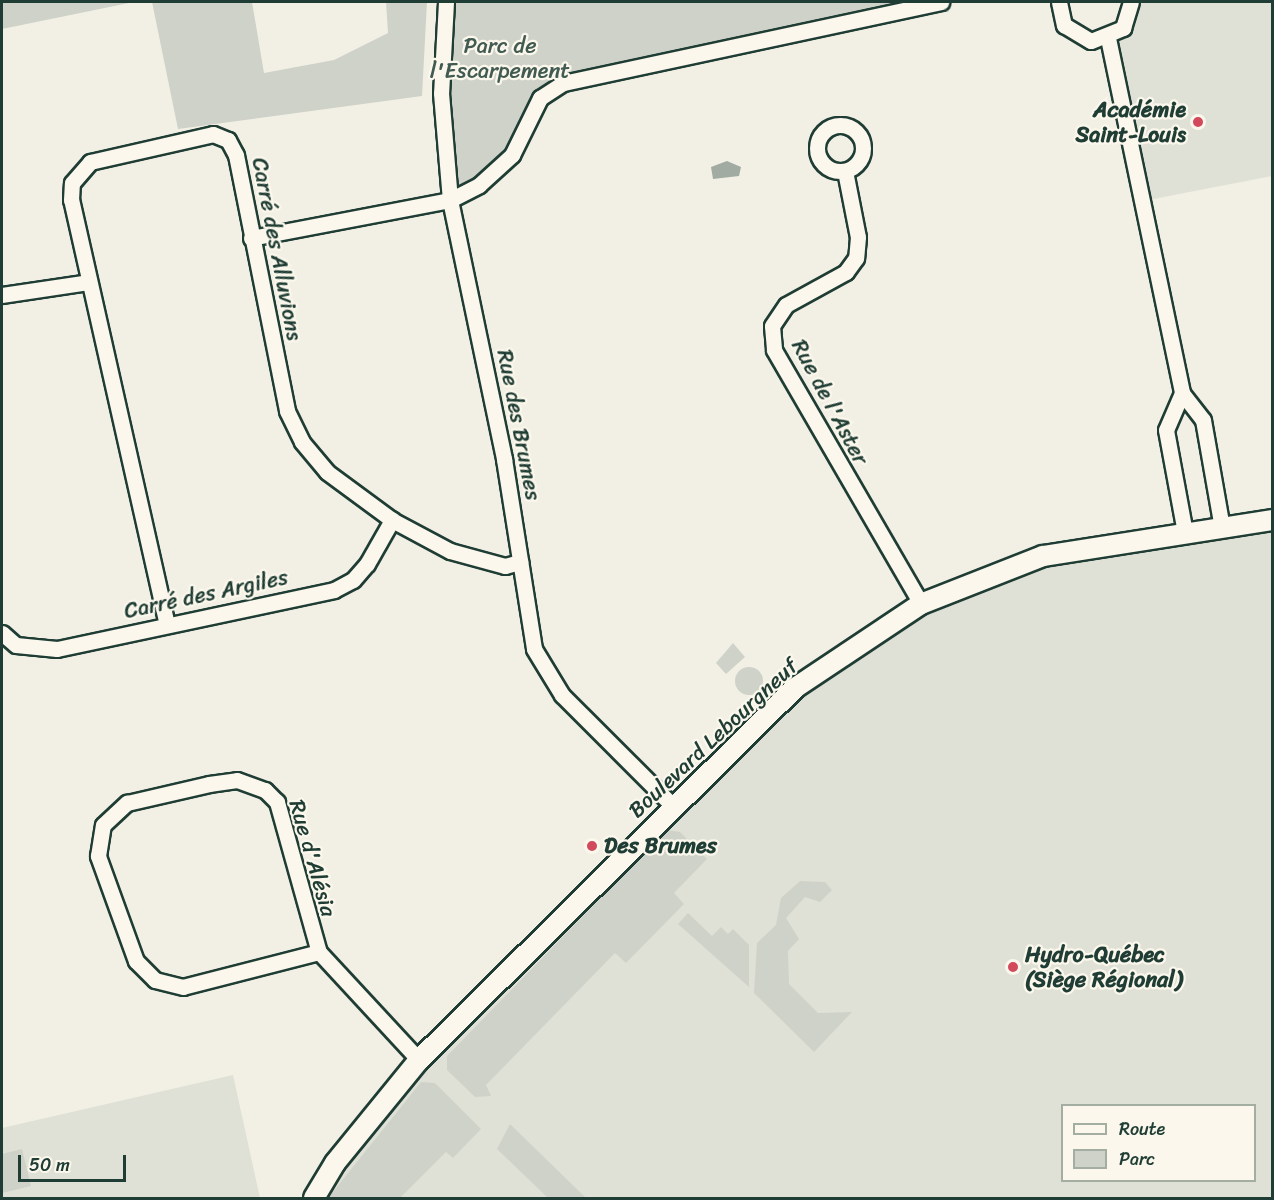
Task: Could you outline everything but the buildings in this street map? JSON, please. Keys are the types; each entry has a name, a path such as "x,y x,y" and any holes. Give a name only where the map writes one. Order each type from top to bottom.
{"main road":[{"name":"Boulevard Lebourgneuf","path":"314,1198 335,1163 419,1060 672,805 795,688 921,604 1043,556 1272,520"}],"street":[{"name":"Rue des Brumes","path":"446,2 441,93 450,200 540,664 562,695 672,805"},
{"path":"251,238 450,200 479,185 512,155 540,98 563,83 941,2"},
{"path":"1059,2 1064,25 1076,36 1108,39 1123,28 1131,2"},
{"path":"1108,39 1182,393 1203,420 1222,528"},
{"name":"Carré des Alluvions","path":"167,625 71,200 75,175 90,162 213,134 228,140 287,411 302,442 327,472 392,520 461,555 505,566 520,562"},
{"name":"Rue de l'Aster","path":"845,171 858,237 856,258 846,272 786,305 772,326 774,350 921,604"},
{"path":"2,295 89,282"},
{"path":"1182,393 1166,430 1185,533"},
{"name":"Carré des Argiles","path":"2,633 16,645 57,649 334,590 353,580 367,564 392,520"},
{"name":"Rue d'Alésia","path":"319,952 183,987 155,980 136,961 98,856 103,825 127,803 209,784 254,783 277,802 319,952 419,1060"}],"shaded area":[{"name":"Académie Saint-Louis","path":"1131,2 1272,2 1272,176 1138,202 1108,38"},
{"path":"727,161 741,167 739,176 713,179 711,167"},
{"path":"1272,520 1272,1198 314,1198 370,1117 795,688 921,604 1043,556"},
{"path":"233,1075 260,1198 2,1198 2,1128"}],"green space":[{"path":"2,2 134,2 2,29"},
{"path":"152,2 252,2 264,73 334,60 388,33 386,2 427,2 422,96 178,129"},
{"name":"Parc de l'Escarpement","path":"446,2 941,2 622,68 540,98 512,155 450,200"},
{"path":"733,643 745,657 726,674 716,663"},
{"path":"749,667 759,671 763,681 759,691 749,695 739,691 735,681 739,671"},
{"path":"667,830 680,832 707,859 674,893 684,904 626,963 615,953 486,1085 491,1096 475,1097 447,1070 447,1056"},
{"path":"800,881 825,882 832,890 820,902 805,897 786,918 799,939 788,951 789,984 818,1013 852,1012 814,1052 754,993 757,943 776,925 781,898"},
{"path":"688,913 712,936 721,927 728,934 733,929 749,945 749,987 678,924"},
{"path":"421,1082 435,1083 481,1129 453,1158 446,1152 400,1198 328,1198"},
{"path":"510,1124 586,1198 548,1198 497,1149"},
{"path":"22,1149 31,1186 2,1193 2,1154"}],"place":[{"name":"Académie Saint-Louis","path":"1198,122"},
{"name":"Des Brumes","path":"592,846"},
{"name":"Hydro-Québec (Siège Régional)","path":"1013,967"}]}
